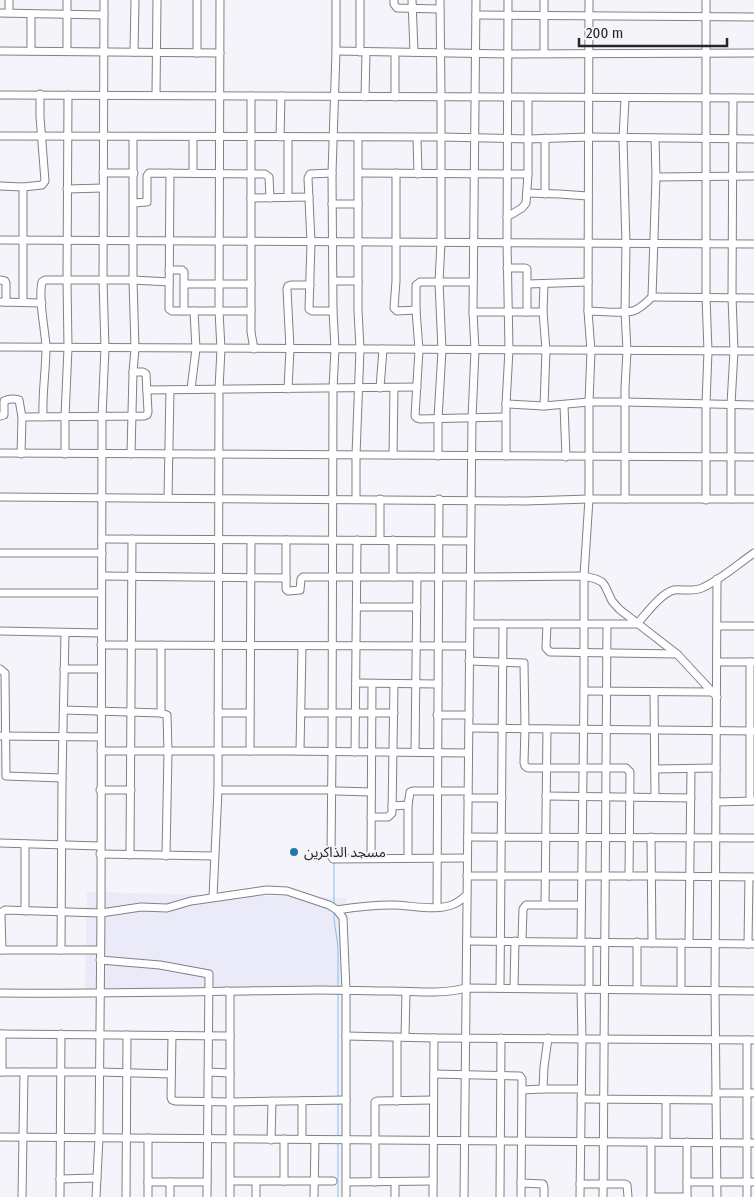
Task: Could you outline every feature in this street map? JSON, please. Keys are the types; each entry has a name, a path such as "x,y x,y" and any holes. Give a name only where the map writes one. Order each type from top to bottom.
{"street":[{"path":"9,0 9,13"},
{"path":"67,0 67,51"},
{"path":"96,1197 100,1072 102,416 105,348 103,280 104,0"},
{"path":"134,52 135,0"},
{"path":"156,96 157,0"},
{"path":"197,0 197,52"},
{"path":"214,897 214,856 218,790 218,455 221,349 219,311 220,0"},
{"path":"336,0 332,173 332,311 335,349 332,577 332,751 334,791 331,858 467,858"},
{"path":"360,0 365,97"},
{"path":"394,0 397,8 440,9"},
{"path":"412,0 414,52"},
{"path":"438,456 442,350 439,282 441,242 440,0"},
{"path":"464,1197 471,456 475,350 473,243 476,0"},
{"path":"506,456 505,417 509,350 507,268 508,0"},
{"path":"544,0 544,53"},
{"path":"580,1197 582,1039 585,989 585,942 581,905 584,576 589,499 592,350 588,311 589,0"},
{"path":"706,0 706,297 708,351 706,500"},
{"path":"0,13 104,15"},
{"path":"32,14 32,51"},
{"path":"476,15 754,17"},
{"path":"0,51 220,53"},
{"path":"336,51 508,54 754,53"},
{"path":"395,53 395,97"},
{"path":"0,186 24,187 42,185 45,181 40,94"},
{"path":"0,95 754,98"},
{"path":"65,454 68,348 68,95"},
{"path":"251,96 251,332 254,349"},
{"path":"281,96 288,197"},
{"path":"507,217 524,206 527,193 528,98"},
{"path":"624,98 625,312 627,351 625,402 626,499"},
{"path":"731,500 731,404 734,351 732,298 733,98"},
{"path":"0,136 754,139"},
{"path":"131,454 133,372 136,349 133,280 133,136"},
{"path":"193,137 193,173"},
{"path":"356,499 360,349 358,137"},
{"path":"417,138 418,174"},
{"path":"544,194 545,138"},
{"path":"652,297 656,177 655,138"},
{"path":"103,173 134,173"},
{"path":"134,203 147,202 148,174 170,173 251,173 267,175 269,177 270,198"},
{"path":"170,173 169,310 251,311"},
{"path":"332,173 310,174 308,176 312,242 309,309 332,311"},
{"path":"359,173 528,174"},
{"path":"396,173 396,281 394,308 397,311 416,310"},
{"path":"656,177 754,176"},
{"path":"23,302 24,187"},
{"path":"68,189 103,188"},
{"path":"527,193 588,196"},
{"path":"251,198 309,197"},
{"path":"332,204 358,204"},
{"path":"0,240 754,244"},
{"path":"507,268 526,268 528,284 527,312"},
{"path":"169,270 184,270 184,311"},
{"path":"0,280 6,283 3,302 42,303"},
{"path":"43,417 42,398 46,348 42,282 45,280 133,280 169,282"},
{"path":"333,281 358,281"},
{"path":"473,282 418,283 416,285 419,350 415,416 420,419 505,417"},
{"path":"528,284 588,282"},
{"path":"185,284 251,284"},
{"path":"544,284 546,350 544,406"},
{"path":"288,389 290,349 287,289 291,285 310,285"},
{"path":"588,311 625,312 637,309 652,297 754,298"},
{"path":"191,389 196,349 194,311"},
{"path":"473,312 544,312"},
{"path":"0,347 754,351"},
{"path":"380,388 383,349"},
{"path":"22,416 147,415 146,374 143,372 133,372"},
{"path":"147,390 417,387"},
{"path":"393,455 394,388"},
{"path":"168,498 170,390"},
{"path":"0,416 4,415 4,401 17,399 20,402 22,416 21,454"},
{"path":"506,404 544,406 590,402 625,402 754,405"},
{"path":"564,405 566,456"},
{"path":"0,454 754,458"},
{"path":"0,497 471,500 754,499"},
{"path":"380,499 380,540"},
{"path":"437,907 439,499"},
{"path":"102,539 470,541"},
{"path":"130,855 132,539"},
{"path":"250,751 251,540"},
{"path":"286,540 286,590 299,591 303,576 584,576 599,580 605,586 612,601 619,610 677,654 715,695"},
{"path":"355,752 358,540"},
{"path":"393,540 393,577"},
{"path":"0,554 102,553"},
{"path":"470,624 637,624 661,598 676,590 700,589 718,579 754,553"},
{"path":"102,576 286,578"},
{"path":"415,752 417,577"},
{"path":"717,1197 715,943 717,730 715,695 718,662 718,579"},
{"path":"0,593 101,593"},
{"path":"357,607 417,608"},
{"path":"500,988 503,624"},
{"path":"547,624 546,648 550,652 677,654"},
{"path":"603,1197 607,625"},
{"path":"718,626 754,626"},
{"path":"0,631 101,633"},
{"path":"61,950 65,632"},
{"path":"101,645 469,646"},
{"path":"160,713 161,645"},
{"path":"300,751 302,646"},
{"path":"469,661 522,662 524,664 525,766 528,768 626,768 629,770 629,876"},
{"path":"716,802 752,801 752,662 718,662"},
{"path":"64,668 101,669"},
{"path":"0,669 5,673 3,736 6,776 62,778"},
{"path":"356,683 438,684"},
{"path":"371,858 372,684"},
{"path":"371,817 388,817 392,813 394,684"},
{"path":"584,691 715,695"},
{"path":"654,692 655,797"},
{"path":"64,710 166,714 168,717 166,856"},
{"path":"218,712 250,713"},
{"path":"301,713 394,713"},
{"path":"438,715 469,715"},
{"path":"469,728 752,731"},
{"path":"545,905 547,729"},
{"path":"3,736 101,737"},
{"path":"101,751 468,752"},
{"path":"655,769 716,768"},
{"path":"681,990 690,876 691,769"},
{"path":"100,790 131,790"},
{"path":"218,790 371,792"},
{"path":"408,858 408,805 410,792 438,792 502,798"},
{"path":"546,796 690,798"},
{"path":"392,806 408,805"},
{"path":"468,837 754,838"},
{"path":"651,837 652,943"},
{"path":"0,843 100,846"},
{"path":"25,844 25,910"},
{"path":"100,854 214,856"},
{"path":"467,876 751,877 751,944 467,941"},
{"path":"100,950 1,950 2,912 5,910 25,910 101,913 141,907 167,908 191,901 267,890 287,891 321,902 338,910 343,918 346,990 346,1197"},
{"path":"338,910 360,906 437,907 455,904 467,895"},
{"path":"514,988 518,941 524,906 581,905"},
{"path":"637,942 637,989"},
{"path":"100,960 160,965 207,973 210,976 207,1197"},
{"path":"0,993 100,994 346,990 445,992 466,988 754,991"},
{"path":"227,991 230,994 230,1197"},
{"path":"405,1037 406,992"},
{"path":"171,1074 1,1072 1,1034 230,1036"},
{"path":"60,1197 61,1034"},
{"path":"126,1197 127,1035"},
{"path":"172,1036 172,1100 230,1102 346,1100"},
{"path":"346,1036 750,1040 751,1182 747,1197"},
{"path":"397,1037 397,1100"},
{"path":"433,1197 434,1038"},
{"path":"500,1197 501,1038"},
{"path":"543,1089 548,1038"},
{"path":"22,1197 24,1072"},
{"path":"208,1072 230,1073"},
{"path":"434,1074 520,1076 522,1079 521,1197"},
{"path":"522,1090 581,1090"},
{"path":"581,1099 666,1100 751,1093"},
{"path":"375,1182 375,1102 434,1100"},
{"path":"666,1100 666,1142"},
{"path":"271,1140 272,1101"},
{"path":"302,1101 302,1139"},
{"path":"0,1137 751,1143"},
{"path":"148,1138 148,1197"},
{"path":"284,1139 284,1181"},
{"path":"314,1140 314,1197"},
{"path":"651,1142 651,1197 687,1197 687,1142"},
{"path":"60,1179 97,1178"},
{"path":"230,1181 333,1181"},
{"path":"347,1182 433,1181"},
{"path":"148,1182 207,1182"},
{"path":"170,1182 170,1197"},
{"path":"256,1182 256,1197"},
{"path":"395,1182 396,1197"},
{"path":"687,1182 751,1182"},
{"path":"522,1183 542,1184 544,1187 544,1197"},
{"path":"580,1184 627,1185 628,1197"}],"shaded area":[{"path":"87,892 346,898 344,995 85,989"}],"waterway":[{"path":"334,863 334,904"},
{"path":"334,911 338,947 338,986"},
{"path":"338,993 338,1096"},
{"path":"338,1103 338,1136"},
{"path":"338,1143 338,1197"}],"place":[{"name":"مسجد الذاكرين","path":"294,852"}]}
